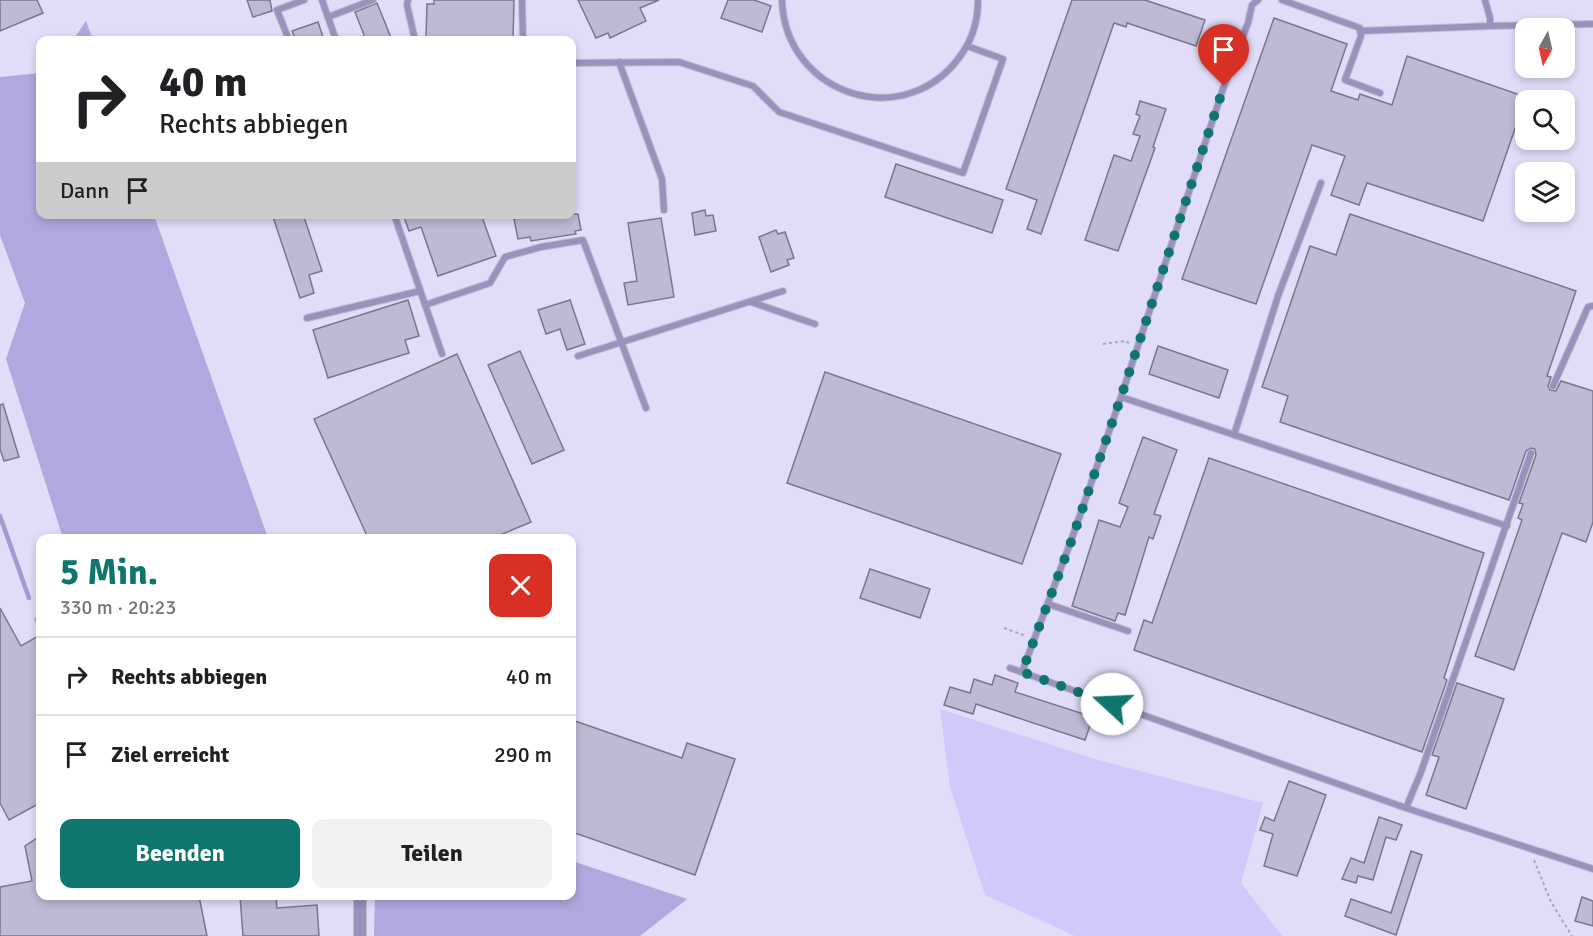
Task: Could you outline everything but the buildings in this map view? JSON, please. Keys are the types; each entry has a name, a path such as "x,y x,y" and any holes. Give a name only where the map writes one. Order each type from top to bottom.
{"street":[{"path":"360,900 360,936"}],"lane":[{"path":"287,36 277,10 304,0"},
{"path":"322,0 335,36"},
{"path":"328,17 373,0"},
{"path":"408,0 407,5 414,36"},
{"path":"522,0 523,36"},
{"path":"782,0 785,25 790,39 806,64 828,83 855,95 884,98 912,93 938,79 949,70 967,46 976,19 978,0"},
{"path":"1022,672 1121,397 1252,5 1258,0"},
{"path":"1282,0 1360,28 1361,36 1345,80 1380,93"},
{"path":"1485,0 1490,26"},
{"path":"1360,32 1593,24"},
{"path":"576,63 679,62 753,86 779,112 963,173 1003,59 967,46"},
{"path":"619,62 662,179 664,210"},
{"path":"1234,435 1278,296 1322,183"},
{"path":"396,219 442,354"},
{"path":"425,305 489,283 505,257 541,246 583,240 646,408"},
{"path":"307,318 420,291"},
{"path":"578,356 783,291"},
{"path":"751,302 815,324"},
{"path":"1553,386 1588,307 1593,306"},
{"path":"1121,397 1506,526"},
{"path":"1406,808 1421,772 1531,453"},
{"path":"1048,604 1128,631"},
{"path":"1010,668 1406,808 1593,869"}],"path":[{"path":"1103,344 1125,341 1138,346"},
{"path":"1004,628 1035,639"},
{"path":"1530,849 1551,902 1572,936"}],"shaded area":[{"path":"86,21 92,36 76,36"},
{"path":"36,73 36,219 155,219 267,534 62,534 6,359 25,303 0,235 0,77"},
{"path":"940,709 1098,760 1263,803 1241,883 1282,936 1075,936 985,895 950,787"},
{"path":"576,862 687,899 640,936 374,936 375,900 576,900"}],"waterway":[{"path":"0,516 29,598"}],"route":[{"path":"1112,704 1022,672 1071,542 1121,397 1224,86"}]}
